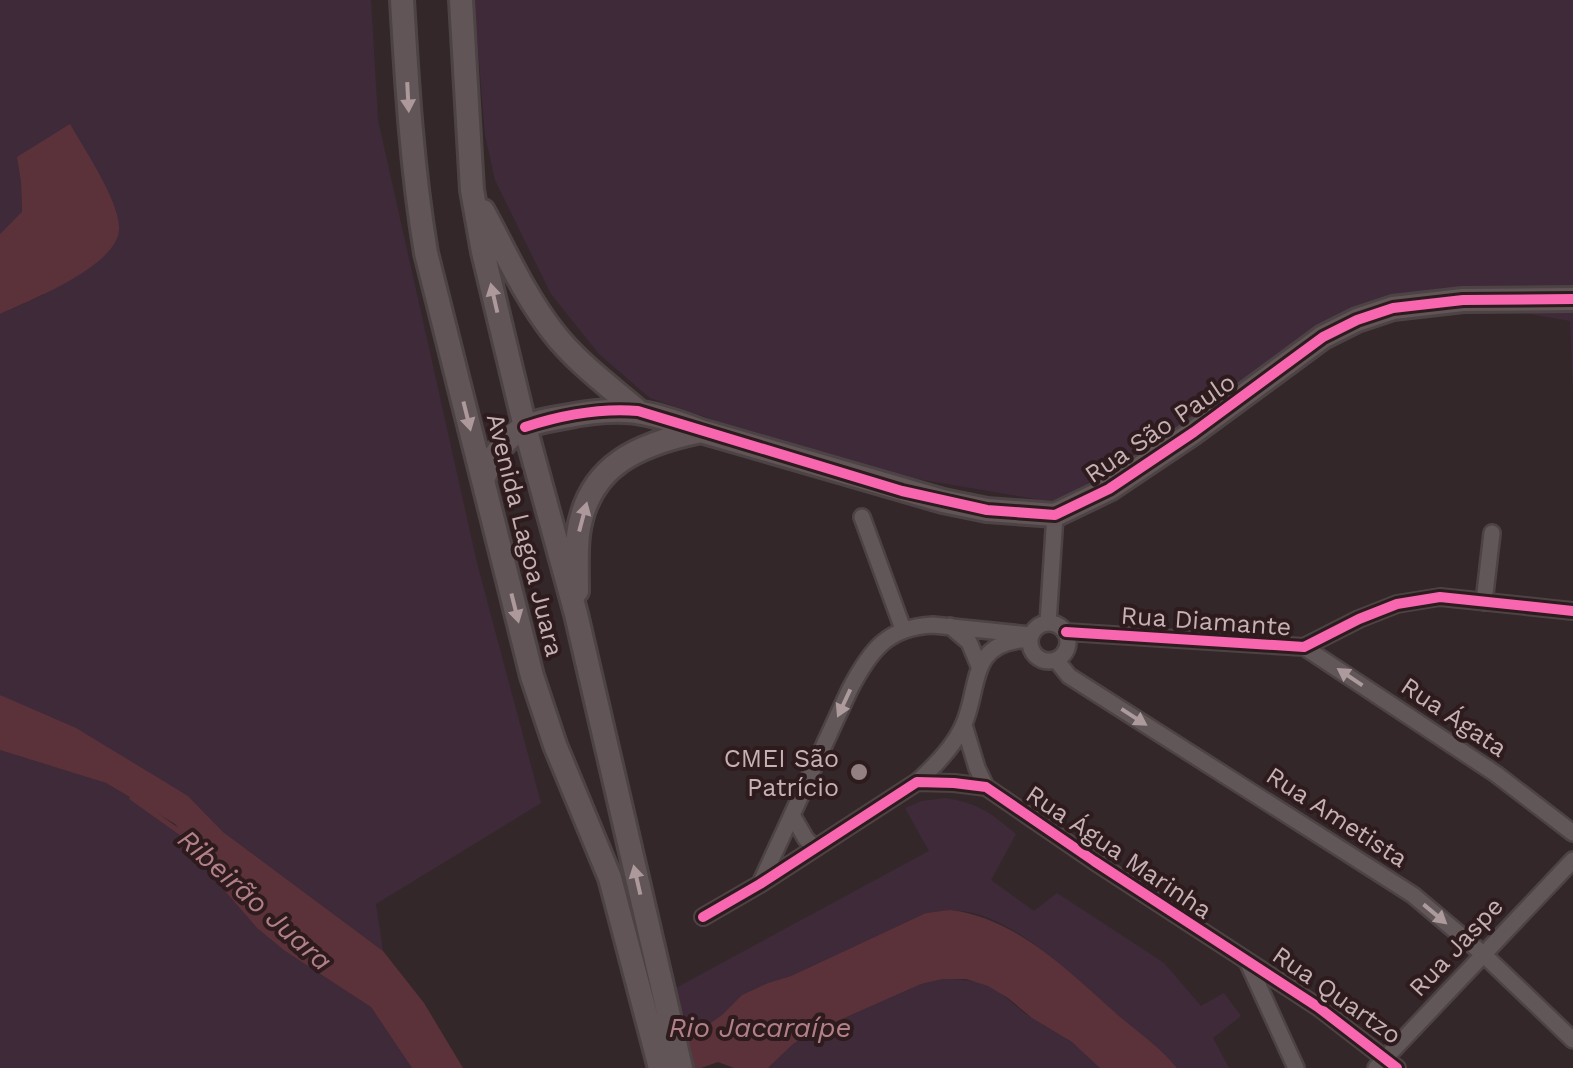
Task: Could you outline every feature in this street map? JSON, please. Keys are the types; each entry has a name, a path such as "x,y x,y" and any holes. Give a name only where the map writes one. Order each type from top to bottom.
{"main road":[{"name":"Avenida Lagoa Juara","path":"402,0 416,196 426,253 482,480 544,714 681,1068"},
{"name":"Avenida Lagoa Juara","path":"461,0 472,190 483,252 576,614 656,1011 660,1068"},
{"path":"472,190 553,332 580,362 638,410"},
{"name":"Rua São Paulo","path":"525,426 613,408 638,410 943,502 1055,515 1109,490 1323,338 1356,320 1393,308 1463,300 1573,299"},
{"path":"482,480 491,460 525,426"},
{"path":"576,614 578,535 592,490 605,473 643,446 701,431"}],"street":[{"path":"1048,623 1055,515"},
{"path":"862,516 903,629"},
{"path":"1484,602 1492,533"},
{"name":"Rua Diamante","path":"1066,632 1304,647 1398,604 1440,597 1573,611"},
{"path":"760,884 864,662 876,646 903,629 933,625 1030,637"},
{"path":"1058,625 1066,632 1068,645 1056,660 1040,659 1030,647 1030,637 1038,626 1058,625"},
{"path":"950,626 969,642 979,666"},
{"path":"703,918 917,782 938,763 964,724 979,666 1000,645 1030,637"},
{"name":"Rua Ágata","path":"1304,647 1496,774 1573,833"},
{"name":"Rua Ametista","path":"1056,660 1069,676 1413,895 1484,954 1573,1040"},
{"path":"964,724 986,786"},
{"path":"917,782 986,786"},
{"name":"Rua Água Marinha","path":"986,786 1248,963"},
{"path":"792,815 815,848"},
{"name":"Rua Jaspe","path":"1386,1064 1573,860"},
{"path":"1248,963 1296,1068"},
{"name":"Rua Quartzo","path":"1248,963 1318,1007 1386,1064"}],"shaded area":[{"path":"0,0 371,0 378,120 477,563 541,803 376,904 383,951 223,832 188,796 0,695 0,314 43,295 17,157 22,213 0,234"},
{"path":"474,0 1573,0 1573,392 1570,321 1424,296 1338,315 1178,428 1058,500 853,468 650,398 599,354 551,294 495,180 485,135"},
{"path":"0,750 106,783 175,825 257,928 371,1007 412,1068 0,1068"},
{"path":"945,798 984,810 1016,834 991,880 1034,911 1057,893 1164,963 1201,1006 1224,993 1241,1016 1213,1038 1229,1068 1177,1068 1032,942 993,920 955,911 926,913 742,995 722,1015 682,1043 672,990 929,851 905,808"},
{"path":"943,979 973,981 995,990 1076,1045 1100,1068 768,1068 806,1035 921,984"}],"water":[{"path":"70,124 114,206 119,230 114,244 70,281 0,314 0,234 22,212 17,157"},
{"path":"0,695 76,728 188,796 223,832 383,951 424,1003 463,1068 412,1068 371,1007 257,928 175,824 106,783 0,750"},
{"name":"Rio Jacaraípe","path":"950,910 998,924 1042,950 1177,1068 1100,1068 1072,1042 988,986 966,979 943,979 921,984 806,1035 768,1068 734,1068 718,1062 692,1068 682,1043 722,1015 742,995 926,913"}],"waterway":[{"name":"Ribeirão Juara","path":"132,798 184,835"}],"cycle path":[{"path":"525,427 581,413 638,411 902,491 987,510 1055,515 1109,489 1323,337 1357,320 1393,308 1463,300 1573,299"},
{"path":"1066,632 1304,647 1397,604 1440,597 1573,611"},
{"path":"703,917 917,782 986,787 1318,1007 1397,1068"}],"place":[{"name":"CMEI São Patrício","path":"859,772"}]}
